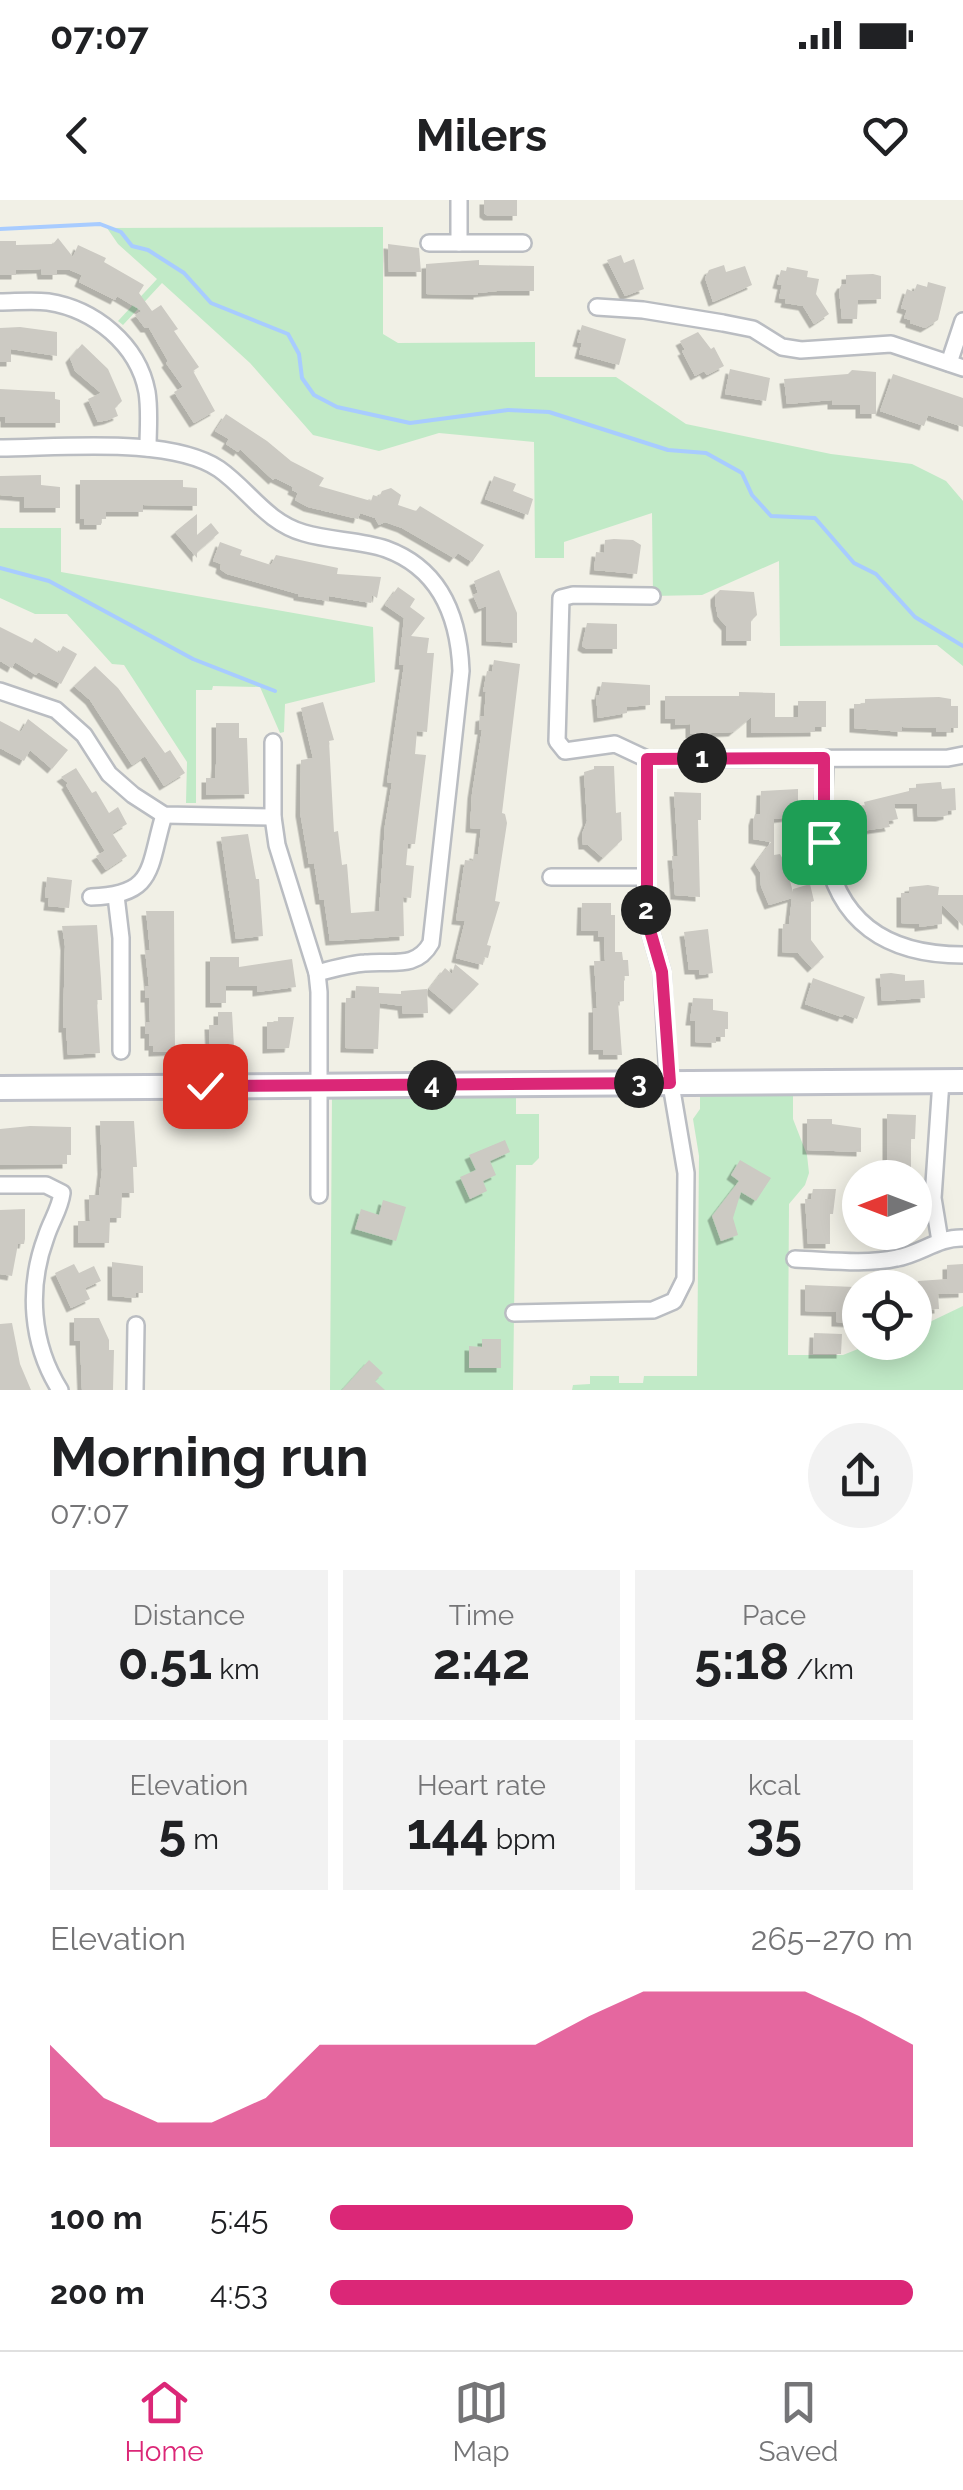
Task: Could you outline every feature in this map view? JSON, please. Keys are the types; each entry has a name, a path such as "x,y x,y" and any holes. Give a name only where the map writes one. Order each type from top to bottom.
{"main road":[{"path":"0,1088 952,1081"}],"street":[{"path":"459,200 460,243"},
{"path":"429,244 523,242"},
{"path":"0,302 46,302 73,308 97,320 116,336 134,358 146,389 148,448"},
{"path":"597,307 723,323 752,330 782,347 800,350 891,344 956,365 963,321"},
{"path":"0,448 148,448 186,454 219,469 269,516 302,533 376,546 410,560 437,587 454,616 461,671 431,944 426,953 405,963 368,962 317,973"},
{"path":"652,596 561,598 557,741 566,751 615,744 647,759 963,755"},
{"path":"0,691 56,710 84,735 109,774 164,815 273,817"},
{"path":"273,742 276,845 317,973 319,1194"},
{"path":"824,758 824,842 835,883 857,922 876,936 908,949 963,955"},
{"path":"514,1313 652,1310 674,1301 685,1280 687,1184 670,1083 662,972 647,920 647,759"},
{"path":"91,897 116,896 136,888 146,874 164,815"},
{"path":"551,877 646,877"},
{"path":"116,896 121,938 121,1051"},
{"path":"940,1240 933,1198 952,1081"},
{"path":"0,1185 46,1185 62,1192 61,1205 41,1252 33,1313 50,1373 60,1390"},
{"path":"795,1259 893,1260 920,1252 940,1240 963,1238"},
{"path":"136,1324 136,1390"}],"green space":[{"path":"383,227 383,334 398,343 535,342 535,377 616,377 686,424 831,454 912,464 946,481 963,501 963,666 937,645 780,646 779,561 702,595 653,596 652,513 564,542 564,558 535,558 534,442 439,433 379,451 313,435 250,363 162,283 123,325 118,321 157,279 118,244 107,228"},
{"path":"0,528 61,528 61,572 373,627 375,682 285,704 284,732 280,733 260,687 213,686 212,690 196,690 196,803 186,803 187,762 124,665 112,664 67,614 35,614 0,598"},
{"path":"700,1090 793,1091 793,1119 807,1155 809,1173 805,1185 789,1204 788,1355 842,1355 842,1360 932,1360 932,1321 963,1306 963,1390 572,1390 573,1385 590,1384 590,1376 619,1376 619,1383 643,1383 644,1376 697,1376 699,1156 693,1119 700,1109"},
{"path":"516,1091 516,1114 539,1114 539,1158 532,1165 516,1165 513,1390 330,1390 332,1093"}],"building":[{"path":"484,200 517,200 517,216 488,216 484,213"},
{"path":"58,238 73,257 78,245 106,258 104,262 144,285 139,293 152,311 161,305 178,329 174,331 199,367 193,371 215,411 194,423 174,392 183,387 149,328 135,315 142,311 117,296 115,300 79,282 82,275 70,270 57,270 57,275 42,275 41,269 0,275 0,241 16,241 16,245 53,244"},
{"path":"388,244 419,248 421,272 389,272"},
{"path":"621,255 624,263 634,259 644,289 625,296 607,260"},
{"path":"479,260 479,265 534,266 534,291 426,294 426,264"},
{"path":"724,265 726,272 745,266 752,285 713,302 705,278 709,270"},
{"path":"787,267 808,271 807,277 819,279 816,294 829,314 814,324 803,306 779,298 782,285 777,284 781,270 786,271"},
{"path":"846,275 881,276 881,299 858,300 857,319 842,319 839,289 846,284"},
{"path":"928,282 946,287 938,320 925,328 904,318 907,310 901,308 907,289 914,292 917,284 927,287"},
{"path":"582,325 626,339 619,365 579,354 582,343 577,342"},
{"path":"0,328 57,332 57,356 11,349 11,362 0,362"},
{"path":"698,332 711,349 714,347 724,366 695,376 680,341"},
{"path":"82,344 108,369 122,401 115,408 118,416 98,422 88,399 101,393 75,371 70,358"},
{"path":"730,369 770,378 766,401 725,394"},
{"path":"852,370 876,372 876,414 860,414 860,405 832,405 832,400 787,404 784,379 848,374"},
{"path":"893,374 963,398 963,427 928,415 924,426 880,411"},
{"path":"0,389 55,392 55,399 60,400 60,423 5,423 5,417 0,417"},
{"path":"226,414 291,461 324,478 319,486 371,501 373,495 379,497 391,488 401,495 398,505 416,511 420,506 484,545 472,562 458,553 454,558 402,528 385,522 379,525 375,518 360,513 358,519 308,507 295,500 298,493 293,487 273,480 240,449 238,452 226,444 229,439 215,431"},
{"path":"41,475 41,485 60,487 60,508 24,508 24,497 0,495 0,476"},
{"path":"494,476 516,484 513,491 533,499 528,515 485,499"},
{"path":"80,480 183,480 183,487 197,488 197,506 143,505 143,512 106,512 101,525 84,525 84,519 80,519"},
{"path":"197,514 197,535 211,523 219,533 197,552 197,558 175,532"},
{"path":"605,540 633,540 641,545 637,574 594,570 596,552 604,553"},
{"path":"220,542 242,550 240,555 271,565 276,555 338,568 337,574 381,577 377,598 372,595 371,603 329,596 328,601 227,574 220,569 221,564 213,561"},
{"path":"499,570 517,613 517,643 486,641 486,606 479,609 473,595 478,593 474,581"},
{"path":"398,587 415,599 410,607 425,618 411,636 429,638 427,653 434,653 427,732 417,731 415,754 426,755 415,844 408,844 406,865 414,866 411,898 403,897 404,936 330,941 324,900 320,900 314,863 309,864 300,812 301,760 313,758 301,708 323,702 334,740 329,741 334,832 338,831 342,865 347,864 351,913 379,911 392,783 387,782 404,665 399,665 404,618 385,605"},
{"path":"720,590 754,592 757,615 751,621 751,641 726,641 726,626 718,617 715,602"},
{"path":"587,623 617,624 617,649 582,646"},
{"path":"0,627 32,643 35,638 59,653 63,646 77,654 61,684 15,662 12,668 0,661"},
{"path":"494,660 520,664 502,813 507,823 495,901 500,902 487,945 491,946 488,958 484,957 483,965 456,958 465,921 456,920 465,860 473,861 474,854 478,855 481,829 470,828 472,794 482,730 480,717 484,716 483,692 487,671 492,672"},
{"path":"95,666 118,688 165,753 170,750 185,773 164,786 145,756 132,765 90,700 74,686"},
{"path":"602,682 650,685 650,705 627,707 627,713 598,718 596,695"},
{"path":"739,692 775,693 775,717 798,717 798,701 826,701 826,727 815,727 815,732 751,733 751,717 733,732 690,734 690,724 675,725 675,719 665,719 665,696 739,696"},
{"path":"865,699 951,699 951,706 958,706 958,728 951,728 951,732 936,732 936,728 902,727 902,732 854,728 854,704 865,704"},
{"path":"28,719 68,750 52,769 30,750 24,761 0,748 0,721 21,732"},
{"path":"216,723 239,723 239,738 247,738 249,794 206,795 206,778 215,778"},
{"path":"594,766 614,766 616,813 621,812 622,840 603,858 583,845 587,821 584,772"},
{"path":"76,768 109,813 118,807 127,824 112,833 127,856 106,870 96,856 105,851 61,777"},
{"path":"941,782 942,789 955,788 956,810 948,811 948,815 918,817 917,804 894,804 898,819 888,821 890,827 854,832 849,810 865,806 864,802 909,791 916,784"},
{"path":"798,789 798,816 774,819 774,855 780,854 785,863 793,892 810,884 814,901 811,940 824,957 812,968 798,953 782,952 783,924 789,924 792,898 769,905 755,864 771,842 753,839 761,791"},
{"path":"674,792 701,793 700,897 675,895 672,856 678,856"},
{"path":"248,834 259,879 263,936 236,939 221,837"},
{"path":"47,877 72,880 69,908 48,906"},
{"path":"909,887 939,887 938,895 963,895 963,926 942,905 942,924 919,927 901,923 901,893 909,893"},
{"path":"582,903 611,903 611,915 615,915 615,952 622,952 623,960 628,960 624,1001 618,1002 622,1055 603,1055 603,1050 593,1050 593,1008 597,1008 594,961 605,961 604,937 598,937 598,931 581,931"},
{"path":"146,911 174,911 175,1051 153,1052 149,1034 145,1034 145,1022 150,1022 149,998 145,998 145,986 149,986 145,950 150,950"},
{"path":"97,925 102,1000 97,1000 100,1053 68,1055 63,1028 62,926"},
{"path":"708,929 713,973 700,975 699,970 689,970 684,932"},
{"path":"210,957 239,957 239,967 292,959 296,987 257,992 257,986 226,986 226,1003 210,1003"},
{"path":"455,964 479,984 454,1010 429,989 445,968 452,974"},
{"path":"880,974 905,975 905,981 924,980 925,998 882,1001"},
{"path":"813,978 865,997 857,1019 805,1004"},
{"path":"356,986 379,987 379,993 401,994 427,989 428,1013 403,1014 402,1006 380,1003 378,1049 345,1048 346,998 355,998"},
{"path":"693,998 713,999 713,1010 728,1012 725,1037 716,1037 716,1043 695,1042 695,1021 690,1021"},
{"path":"218,1012 232,1012 234,1047 210,1047 209,1025 218,1025"},
{"path":"278,1017 294,1017 289,1048 267,1049 267,1022 278,1022"},
{"path":"887,1114 916,1115 911,1160 887,1160"},
{"path":"807,1119 832,1119 832,1124 861,1128 861,1152 807,1150"},
{"path":"100,1121 134,1121 134,1193 122,1193 121,1218 110,1218 109,1243 78,1243 78,1221 90,1221 89,1195 99,1195"},
{"path":"71,1127 71,1155 67,1155 67,1164 0,1165 0,1129"},
{"path":"505,1140 510,1152 490,1161 496,1175 483,1181 487,1191 470,1199 460,1177 476,1170 469,1155"},
{"path":"740,1160 771,1178 756,1201 741,1192 733,1218 738,1235 721,1241 712,1216 739,1181 731,1175"},
{"path":"813,1189 836,1189 830,1214 830,1244 808,1244 805,1199 811,1199"},
{"path":"383,1200 406,1207 396,1241 355,1229 361,1209 379,1215"},
{"path":"25,1209 25,1239 24,1244 18,1244 12,1276 0,1274 0,1210"},
{"path":"112,1262 143,1266 143,1293 136,1293 136,1298 112,1296"},
{"path":"74,1264 79,1273 94,1266 101,1281 85,1288 90,1299 71,1308 55,1273"},
{"path":"963,1264 963,1293 938,1294 939,1309 932,1309 932,1280 947,1279 947,1265"},
{"path":"805,1285 842,1286 842,1322 836,1322 836,1312 805,1311"},
{"path":"74,1318 99,1318 109,1350 114,1350 113,1390 82,1390 80,1341 74,1341"},
{"path":"12,1323 20,1364 31,1390 0,1390 0,1324"},
{"path":"814,1333 842,1334 841,1354 813,1354"},
{"path":"482,1339 501,1339 501,1368 469,1368 469,1346 482,1347"},
{"path":"369,1360 383,1373 375,1381 385,1390 342,1390"}],"waterway":[{"path":"0,229 100,224 121,232 132,246 148,250 184,273 211,303 288,334 299,354 302,378 314,395 337,407 410,423 508,410 549,412 668,450 706,453 742,473 752,495 771,516 815,518 854,563 876,574 915,617 963,646"},
{"path":"0,568 49,581 193,659 275,691"}],"route":[{"path":"205,1086 670,1083 662,972 647,920 647,759 824,758 824,842"}]}
